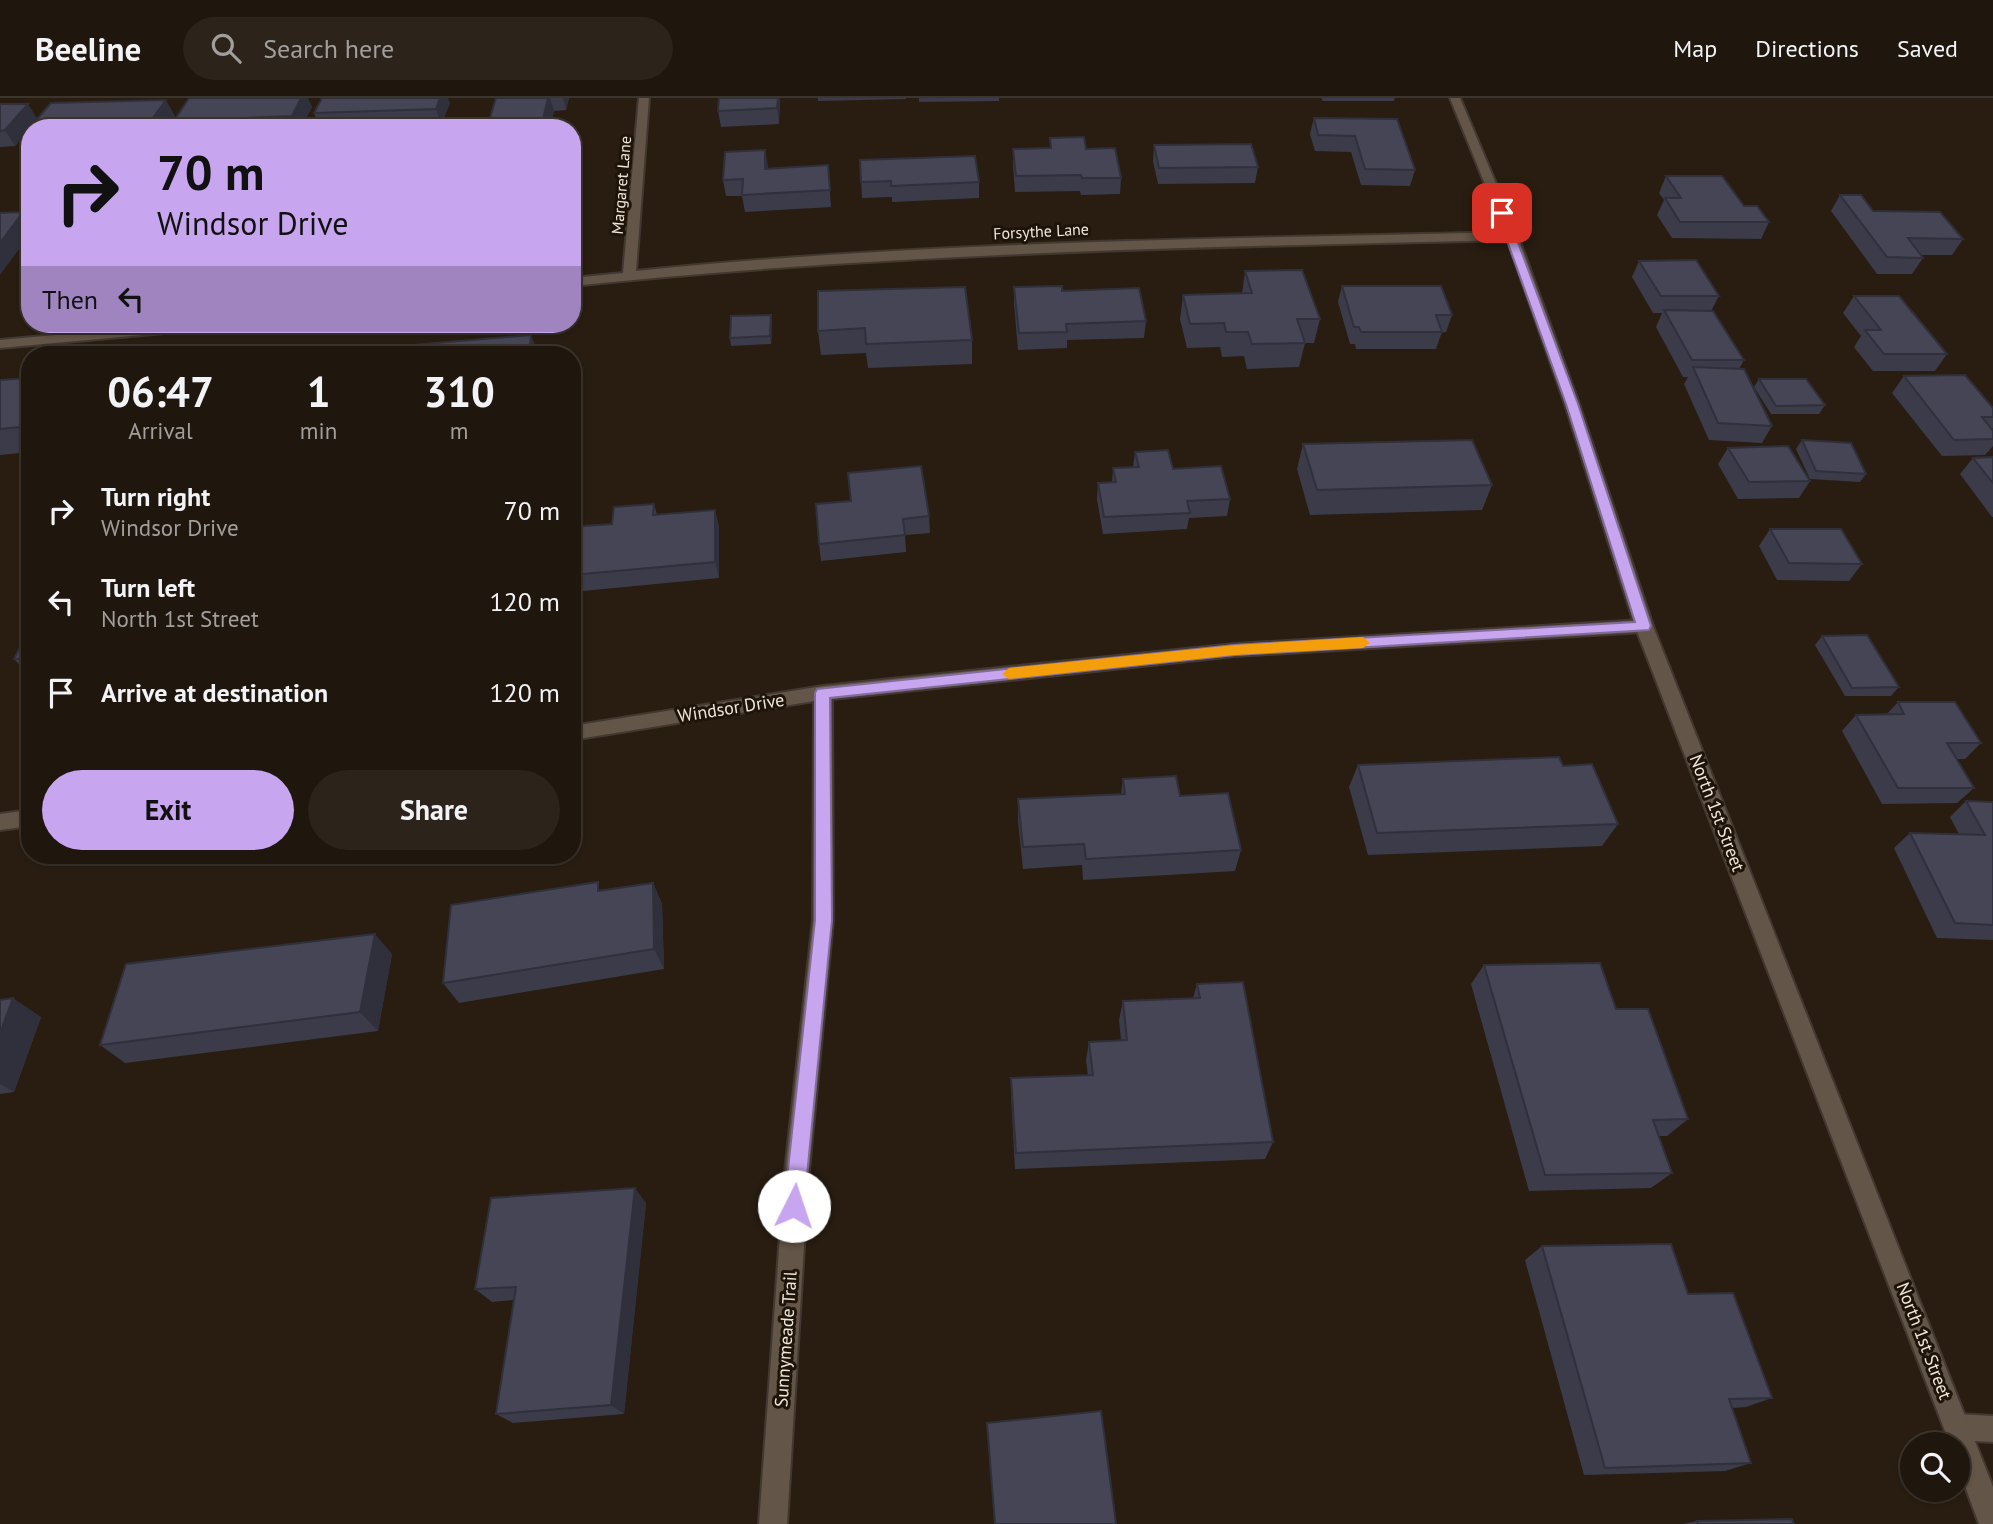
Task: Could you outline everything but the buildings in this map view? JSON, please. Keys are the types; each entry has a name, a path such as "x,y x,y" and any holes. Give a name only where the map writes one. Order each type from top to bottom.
{"street":[{"name":"Margaret Lane","path":"629,275 644,98"},
{"name":"North 1st Street","path":"1455,98 1512,236 1572,404 1644,626 1958,1427 1993,1524"},
{"name":"Forsythe Lane","path":"581,281 835,259 1092,246 1512,236"},
{"path":"0,344 120,333"},
{"name":"Windsor Drive","path":"581,732 822,693 1235,650 1644,626"},
{"name":"Sunnymeade Trail","path":"773,1524 796,1180 823,920 822,693"},
{"path":"0,822 21,819"},
{"path":"1958,1427 1993,1429"}],"slow traffic":[{"path":"1009,674 1235,650 1363,643"}],"route":[{"path":"794,1206 823,920 822,693 1235,650 1644,626 1572,404 1502,213"}]}
